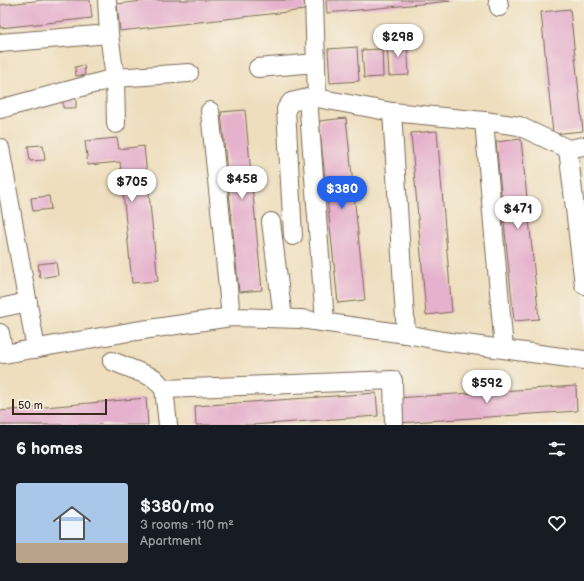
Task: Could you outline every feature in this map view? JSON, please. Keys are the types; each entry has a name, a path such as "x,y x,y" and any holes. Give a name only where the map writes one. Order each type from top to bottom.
{"street":[{"path":"107,0 109,34 115,78 116,124"},
{"path":"314,0 316,63 313,98 325,322"},
{"path":"0,43 109,34"},
{"path":"258,68 316,63"},
{"path":"0,109 115,78 189,72"},
{"path":"293,236 286,109 291,102 313,98 392,112 519,126 576,148 584,285"},
{"path":"210,111 231,317"},
{"path":"392,112 406,334"},
{"path":"484,121 504,348"},
{"path":"0,148 36,349"},
{"path":"271,222 282,318"},
{"path":"0,308 28,302"},
{"path":"0,333 2,355 129,332 231,317 300,318 443,341 504,348 584,360"},
{"path":"112,362 154,378 164,389 168,425"},
{"path":"164,389 393,380 394,425"}],"building":[{"path":"43,0 90,0 92,18 0,28 0,5"},
{"path":"151,0 304,0 305,10 120,31 117,4"},
{"path":"326,0 450,0 451,1 327,13"},
{"path":"570,9 583,131 553,134 541,12"},
{"path":"407,40 409,75 389,76 387,42"},
{"path":"357,47 359,81 330,83 328,49"},
{"path":"382,49 383,77 364,78 362,50"},
{"path":"84,65 85,75 76,76 75,67"},
{"path":"76,96 76,108 63,108 63,97"},
{"path":"245,110 262,290 239,292 221,112"},
{"path":"346,118 365,300 338,303 319,121"},
{"path":"437,131 452,312 426,315 411,133"},
{"path":"117,138 119,149 144,146 158,281 132,283 120,162 88,165 85,141"},
{"path":"521,139 539,319 514,321 496,142"},
{"path":"43,145 45,160 30,161 28,146"},
{"path":"49,196 51,209 33,211 31,198"},
{"path":"56,262 58,275 40,278 38,264"},
{"path":"576,386 577,411 398,423 396,398"},
{"path":"376,393 378,416 253,425 196,425 195,406"},
{"path":"146,398 148,425 0,425 0,411"}]}
